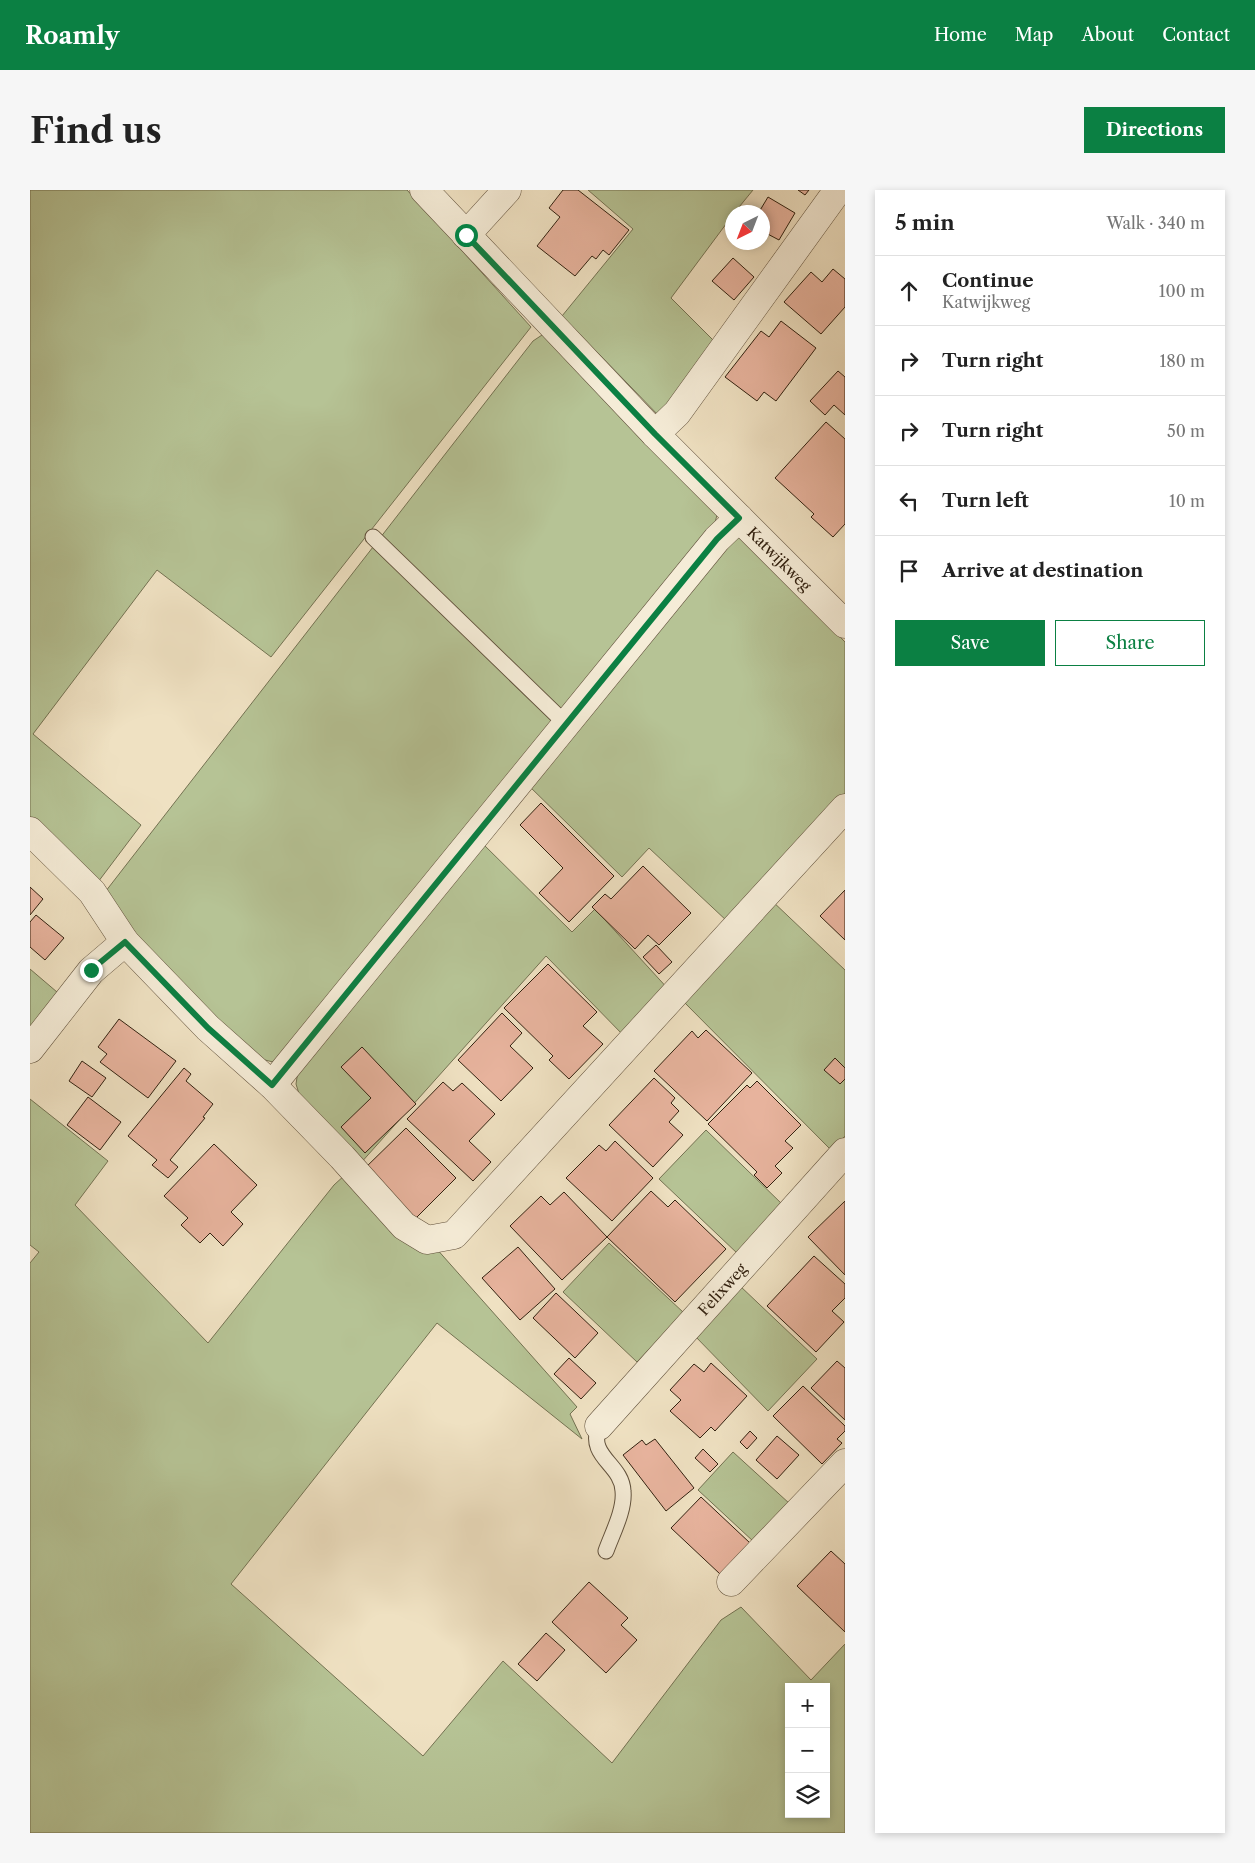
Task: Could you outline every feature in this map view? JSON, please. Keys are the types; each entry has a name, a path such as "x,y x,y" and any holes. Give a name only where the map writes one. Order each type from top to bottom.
{"street":[{"name":"Katwijkweg","path":"424,190 655,434 845,624"},
{"path":"466,235 507,190"},
{"path":"655,434 677,413 838,190"},
{"path":"272,1085 717,539 739,518"},
{"path":"30,831 92,892 125,942 208,1028 272,1085 342,1156 404,1226 427,1240 454,1235 845,808"},
{"path":"30,1049 91,970 125,942"},
{"name":"Felixweg","path":"599,1426 845,1152"},
{"path":"731,1582 845,1463"}],"lane":[{"path":"373,537 566,724"},
{"path":"599,1426 595,1436 597,1447 621,1480 623,1490 623,1500 606,1551"}],"green space":[{"path":"30,190 407,190 531,327 271,657 157,570 33,734 141,825 95,886 30,822"},
{"path":"588,190 753,190 741,205 725,205 725,225 671,298 714,341 661,418 562,316 633,229"},
{"path":"542,335 708,502 717,515 713,530 285,1054 273,1062 261,1059 127,934 102,896 533,341"},
{"path":"739,537 748,542 845,642 845,795 728,922 649,848 622,877 526,783 719,547"},
{"path":"479,840 572,932 595,909 670,991 625,1037 546,956 359,1165 300,1097 296,1084 298,1071"},
{"path":"770,899 845,970 845,1136 832,1151 680,998"},
{"path":"30,969 64,998 30,1041"},
{"path":"30,1099 108,1161 75,1205 208,1343 334,1185 346,1174 435,1247 577,1407 570,1414 582,1439 437,1323 231,1584 423,1756 503,1661 612,1763 721,1620 741,1607 811,1680 845,1644 845,1833 30,1833 30,1263 39,1252 30,1245"},
{"path":"706,1130 783,1205 738,1254 659,1179"},
{"path":"609,1243 684,1313 637,1362 563,1292"},
{"path":"739,1285 817,1359 768,1411 693,1334"},
{"path":"733,1452 790,1504 754,1542 698,1490"}],"building":[{"path":"563,190 578,190 629,230 609,255 603,250 596,259 592,256 575,276 537,246 560,217 549,208"},
{"path":"798,190 809,190 805,195"},
{"path":"768,197 795,213 779,240 770,235 770,205 763,205"},
{"path":"733,258 754,277 734,300 712,281"},
{"path":"833,269 845,279 845,307 821,334 784,302 811,272 822,282"},
{"path":"781,321 816,348 776,401 764,392 757,401 725,377 761,331 769,337"},
{"path":"838,371 845,377 845,415 834,405 825,415 810,401"},
{"path":"826,422 845,439 845,524 833,537 811,517 814,514 775,478"},
{"path":"541,803 614,876 569,922 539,893 563,868 520,825"},
{"path":"643,866 691,913 659,945 648,935 635,949 592,907 605,894 611,899"},
{"path":"30,887 43,899 30,915"},
{"path":"845,890 845,940 820,916"},
{"path":"36,915 64,938 45,960 30,947 30,922"},
{"path":"656,945 672,962 659,974 643,957"},
{"path":"548,964 597,1012 583,1026 603,1044 569,1079 549,1060 553,1056 504,1008"},
{"path":"502,1013 522,1033 510,1046 533,1068 501,1101 458,1060"},
{"path":"119,1019 176,1061 148,1098 100,1062 107,1054 98,1047"},
{"path":"706,1030 752,1073 707,1121 654,1071 692,1031 698,1038"},
{"path":"362,1047 416,1104 365,1153 341,1127 371,1098 341,1067"},
{"path":"835,1058 845,1068 845,1079 840,1084 824,1070"},
{"path":"82,1061 106,1078 92,1097 69,1081"},
{"path":"184,1068 191,1074 186,1081 213,1104 203,1117 205,1118 170,1160 178,1167 168,1178 152,1165 157,1160 128,1136"},
{"path":"654,1078 675,1098 671,1103 679,1111 669,1122 683,1135 653,1167 609,1125"},
{"path":"757,1081 801,1125 785,1141 793,1148 775,1166 782,1173 767,1188 754,1175 757,1172 708,1124 747,1085 750,1088"},
{"path":"443,1082 453,1091 462,1083 495,1114 469,1141 491,1162 473,1181 407,1119"},
{"path":"88,1097 121,1122 100,1150 67,1125"},
{"path":"406,1128 456,1178 412,1222 362,1171"},
{"path":"615,1141 653,1178 612,1221 566,1178 599,1145 606,1151"},
{"path":"214,1144 257,1185 231,1212 243,1224 223,1246 210,1233 200,1243 181,1225 188,1218 164,1196"},
{"path":"651,1191 668,1207 675,1200 726,1249 675,1302 607,1237"},
{"path":"564,1192 607,1237 562,1280 510,1226 541,1196 550,1205"},
{"path":"845,1201 845,1275 808,1237"},
{"path":"518,1247 555,1289 520,1320 482,1278"},
{"path":"814,1256 845,1284 845,1298 832,1311 844,1322 816,1352 767,1306"},
{"path":"556,1293 598,1333 575,1358 533,1318"},
{"path":"569,1358 596,1383 581,1399 554,1374"},
{"path":"837,1361 845,1368 845,1420 811,1388"},
{"path":"711,1363 747,1396 715,1431 711,1427 700,1438 670,1411 681,1400 670,1390 694,1364 704,1372"},
{"path":"803,1386 845,1426 845,1431 837,1439 842,1443 822,1464 773,1416"},
{"path":"750,1431 757,1438 747,1449 740,1442"},
{"path":"777,1436 799,1455 777,1479 756,1460"},
{"path":"655,1439 694,1488 666,1511 623,1455 642,1440 646,1445"},
{"path":"703,1449 718,1464 710,1472 695,1458"},
{"path":"701,1497 750,1543 720,1574 671,1528"},
{"path":"831,1551 845,1564 845,1632 797,1586"},
{"path":"589,1582 628,1618 621,1625 637,1640 606,1673 552,1622"},
{"path":"546,1633 565,1650 537,1681 518,1664"}],"route":[{"path":"91,970 125,942 208,1028 272,1085 717,539 739,518 655,434 466,235"}]}
